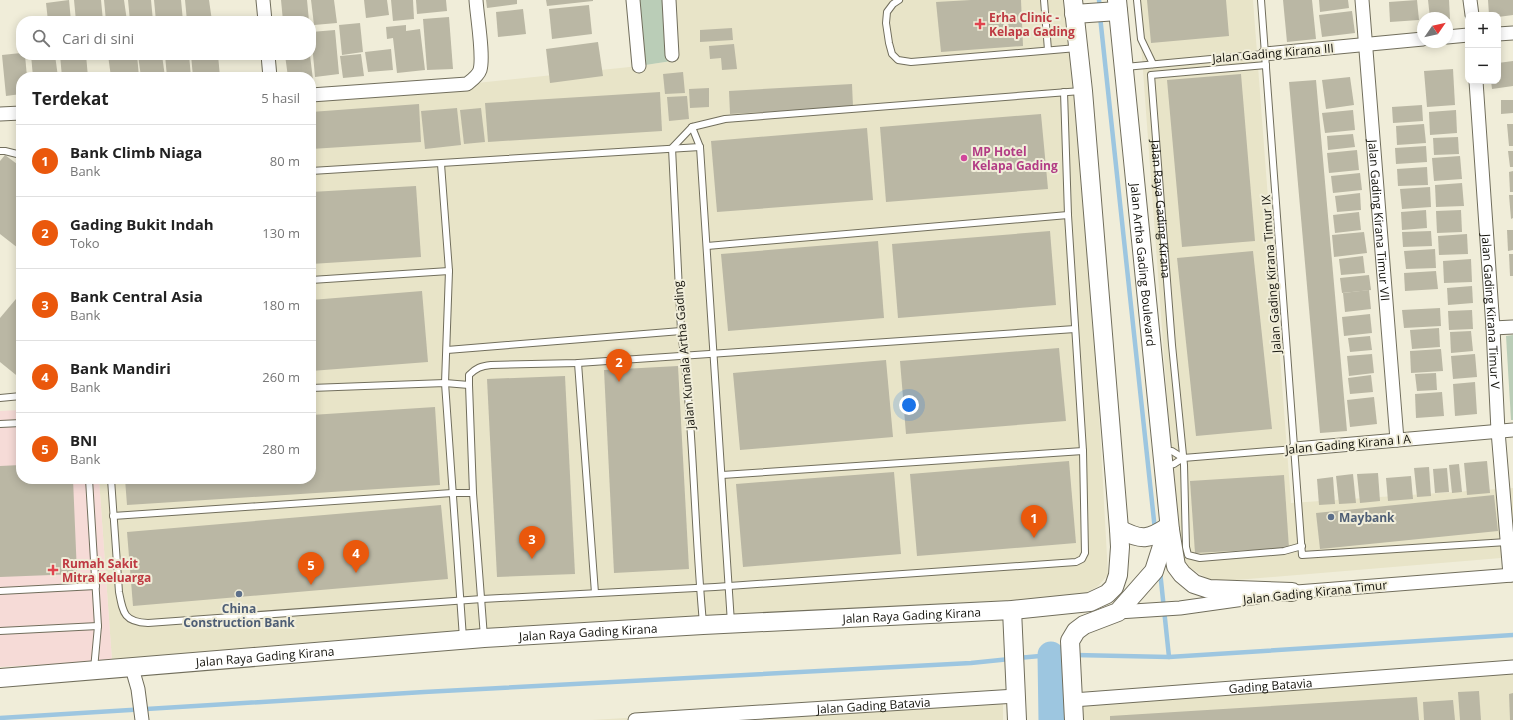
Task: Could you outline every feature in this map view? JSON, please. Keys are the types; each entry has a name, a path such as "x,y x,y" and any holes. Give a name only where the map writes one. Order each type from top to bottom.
{"main road":[{"path":"1074,720 1070,642 1076,631 1084,625 1118,612 1154,570 1164,539 1139,537 1122,530 1079,48 1078,9 1115,7"},
{"name":"Jalan Artha Gading Boulevard","path":"1115,7 1124,67 1163,459 1164,539 1176,566 1182,574 1194,584 1209,589 1292,592"},
{"name":"Jalan Raya Gading Kirana","path":"0,678 484,638 704,625 1012,610 1090,602 1107,594 1114,587 1118,575 1122,530"},
{"path":"1012,610 1017,720"}],"street":[{"path":"263,0 265,16"},
{"path":"316,95 467,84 476,77 480,70 476,0"},
{"path":"633,0 639,66"},
{"path":"669,0 672,55"},
{"name":"Jalan Gading Kirana Timur VII","path":"1362,0 1397,440"},
{"path":"1470,0 1472,12"},
{"path":"1501,34 1513,33"},
{"path":"1453,36 1465,35"},
{"name":"Jalan Gading Kirana III","path":"1265,60 1366,44 1417,40"},
{"path":"268,60 270,72"},
{"name":"Jalan Gading Kirana Timur V","path":"1476,84 1493,328 1498,431 1511,542 1512,575"},
{"path":"0,114 16,113"},
{"path":"1493,328 1513,327"},
{"name":"Jalan Gading Kirana I A","path":"1295,449 1513,430"},
{"name":"Jalan Gading Kirana Timur","path":"1118,612 1180,608 1292,592 1512,575"},
{"name":"Gading Batavia","path":"1073,695 1513,667"},
{"path":"132,668 138,689 142,720"},
{"name":"Jalan Gading Batavia","path":"635,720 1016,692"}],"lane":[{"path":"899,0 893,4 887,12 886,23 892,54 898,60 911,62 1079,48"},
{"path":"1044,0 1048,50"},
{"path":"1137,0 1141,39 1153,64"},
{"name":"Jalan Gading Kirana Timur IX","path":"1261,0 1302,556 1511,542"},
{"name":"Jalan Gading Kirana III","path":"1124,67 1153,64 1265,60"},
{"name":"Jalan Raya Gading Kirana","path":"1183,458 1172,345 1151,75 1265,60"},
{"path":"672,148 692,127 725,119 1083,91"},
{"path":"112,484 119,592 122,605 127,617 136,622 148,623 460,601 701,588 1076,562 1082,559 1085,553 1083,451 1068,214 1064,92"},
{"path":"692,127 700,147 731,624"},
{"path":"316,171 700,147"},
{"name":"Jalan Kumala Artha Gading","path":"672,148 681,331 694,478 704,625"},
{"path":"0,151 5,150 16,153"},
{"path":"441,164 449,271 446,383 452,493 463,640"},
{"path":"707,246 1068,214"},
{"path":"316,280 449,271"},
{"path":"484,638 474,493 469,384 469,375 475,369 482,366 578,363 1075,329"},
{"path":"447,350 681,331"},
{"path":"578,363 595,593"},
{"path":"316,388 446,383 469,384"},
{"path":"0,398 16,396"},
{"path":"0,424 16,423"},
{"name":"Jalan Gading Kirana I A","path":"1183,458 1295,449"},
{"path":"722,475 1083,451"},
{"path":"1172,451 1183,458 1174,464 1163,459 1172,451"},
{"path":"1183,458 1186,547 1188,555 1200,558 1284,551 1302,546"},
{"path":"88,484 98,626 94,671"},
{"path":"113,516 452,493 474,493"},
{"path":"0,591 96,586"},
{"path":"0,631 98,626"}],"shaded area":[{"path":"673,0 1074,0 1079,48 1108,575 1098,586 1079,597 504,628 112,661 99,484 316,484 316,95 467,84 639,66 678,60"},
{"path":"1136,0 1253,0 1291,503 1513,488 1513,557 1213,582 1179,561 1142,57"},
{"name":"Rumah Sakit Mitra Keluarga","path":"16,410 16,484 99,484 112,661 0,667 0,411"},
{"path":"1513,664 1513,720 1079,720 1078,696"},
{"path":"1003,695 1003,720 592,720"}],"green space":[{"path":"633,0 673,0 678,60 639,66"},
{"path":"1513,335 1513,420 1511,420 1506,336"}],"building":[{"path":"69,0 71,16 47,16 46,3"},
{"path":"74,0 101,0 103,16 76,16"},
{"path":"104,0 124,0 126,16 106,16"},
{"path":"128,0 151,0 153,16 130,16"},
{"path":"154,0 181,0 183,16 156,16"},
{"path":"185,0 209,0 211,16 187,16"},
{"path":"281,0 307,0 309,16 283,16"},
{"path":"311,0 334,0 337,23 316,25 316,16 313,16"},
{"path":"364,0 387,0 389,15 366,18"},
{"path":"391,0 413,0 414,19 393,21"},
{"path":"416,0 446,0 447,11 417,14"},
{"path":"486,0 517,0 517,4 487,8"},
{"path":"546,0 593,0 593,1 547,6"},
{"name":"Erha Clinic - Kelapa Gading","path":"1021,0 1023,46 941,52 936,2"},
{"path":"1147,0 1226,0 1229,36 1151,43"},
{"path":"1283,0 1312,0 1316,39 1287,42"},
{"path":"1319,0 1348,0 1349,8 1320,12"},
{"path":"1417,0 1418,12 1417,20 1390,22 1389,2"},
{"path":"1428,0 1449,0 1450,12 1429,12"},
{"path":"1488,0 1513,0 1513,15 1501,17 1501,12 1489,12"},
{"path":"589,5 592,34 552,39 549,9"},
{"path":"523,9 526,34 498,37 496,12"},
{"path":"1352,11 1355,33 1322,37 1319,15"},
{"path":"449,17 453,69 427,70 423,19"},
{"path":"360,23 363,52 342,55 339,25"},
{"path":"406,25 406,31 420,29 425,70 397,73 393,38 387,39 386,27"},
{"path":"732,28 733,40 700,42 700,30"},
{"path":"335,30 339,74 316,77 313,60 316,60 316,32"},
{"path":"598,42 603,76 550,83 546,49"},
{"path":"734,44 737,69 722,70 721,58 710,59 709,46"},
{"path":"391,49 393,70 368,72 365,52"},
{"path":"16,54 16,60 25,60 27,72 16,72 16,95 6,96 2,55"},
{"path":"361,54 364,76 343,78 340,56"},
{"path":"31,60 56,60 57,72 33,72"},
{"path":"60,60 86,60 88,72 62,72"},
{"path":"109,60 137,60 139,72 110,72"},
{"path":"139,60 163,60 164,72 140,72"},
{"path":"165,60 189,60 191,72 167,72"},
{"path":"191,60 218,60 220,72 193,72"},
{"path":"286,60 311,60 312,72 287,72"},
{"path":"1513,61 1513,86 1492,89 1491,84 1501,84 1501,63"},
{"path":"1453,69 1455,105 1427,107 1424,71"},
{"path":"683,72 685,93 665,94 663,74"},
{"path":"1241,74 1255,241 1182,247 1167,80"},
{"path":"1350,77 1354,105 1326,109 1322,80"},
{"path":"1316,80 1347,431 1320,433 1289,82"},
{"path":"852,84 853,107 730,114 729,91"},
{"path":"709,88 709,107 690,108 689,89"},
{"path":"660,92 662,131 488,142 485,103"},
{"path":"687,96 689,119 669,121 667,97"},
{"path":"1501,100 1513,100 1513,113 1501,114"},
{"path":"419,104 421,142 316,149 316,112"},
{"path":"1422,105 1423,121 1393,123 1392,107"},
{"path":"457,108 461,145 425,149 421,111"},
{"path":"481,108 485,142 464,144 460,110"},
{"path":"1353,110 1355,130 1325,133 1322,113"},
{"path":"1456,110 1457,133 1430,135 1429,112"},
{"name":"MP Hotel Kelapa Gading","path":"1041,114 1048,189 886,202 880,127"},
{"path":"1424,124 1426,143 1397,145 1396,126"},
{"path":"1507,124 1513,124 1513,146 1509,146"},
{"path":"867,128 873,200 717,212 711,141"},
{"path":"1353,134 1355,147 1328,150 1327,136"},
{"path":"1458,137 1459,154 1434,155 1433,138"},
{"path":"1426,146 1427,162 1396,164 1395,148"},
{"path":"1357,150 1359,170 1329,173 1327,153"},
{"path":"1508,151 1513,151 1513,167 1510,167"},
{"path":"5,155 16,163 16,246 0,234 0,161"},
{"path":"1460,156 1462,179 1434,181 1432,158"},
{"path":"1427,167 1428,185 1398,186 1397,169"},
{"path":"1513,171 1513,192 1510,192 1509,172"},
{"path":"1360,173 1362,190 1333,193 1331,176"},
{"path":"1462,183 1464,206 1436,207 1435,185"},
{"path":"416,186 421,257 316,264 316,192"},
{"path":"1430,187 1431,207 1402,209 1400,189"},
{"path":"1360,193 1361,210 1337,212 1335,196"},
{"path":"1509,195 1513,195 1513,218 1511,219"},
{"path":"1426,210 1427,228 1402,230 1401,212"},
{"path":"1461,210 1462,232 1437,233 1436,211"},
{"path":"1359,212 1361,230 1335,233 1333,215"},
{"path":"1507,230 1513,230 1513,250 1508,251"},
{"path":"1050,231 1056,305 898,318 892,244"},
{"path":"1431,231 1432,246 1403,247 1402,232"},
{"path":"1364,232 1367,253 1334,257 1332,235"},
{"path":"1467,234 1468,254 1439,255 1438,236"},
{"path":"878,241 884,318 728,331 721,254"},
{"path":"1435,249 1436,268 1406,269 1404,251"},
{"path":"1253,251 1272,429 1196,436 1177,258"},
{"path":"1509,254 1513,254 1513,276 1510,276"},
{"path":"1363,256 1365,273 1341,275 1339,259"},
{"path":"1471,259 1472,282 1444,283 1443,261"},
{"path":"1436,271 1438,289 1405,291 1404,273"},
{"path":"1369,275 1371,290 1342,293 1340,278"},
{"path":"1472,286 1473,303 1448,305 1447,288"},
{"path":"1369,290 1371,309 1345,312 1343,293"},
{"path":"422,291 428,362 316,371 316,300"},
{"path":"16,299 16,375 0,362 0,318"},
{"path":"1440,308 1441,326 1404,328 1402,310"},
{"path":"1472,310 1473,329 1449,330 1448,311"},
{"path":"1370,314 1372,333 1344,336 1342,317"},
{"path":"1439,328 1440,347 1412,349 1410,330"},
{"path":"1471,331 1473,351 1451,353 1450,332"},
{"path":"1370,336 1372,350 1350,352 1348,338"},
{"path":"1059,348 1066,421 906,434 900,361"},
{"path":"1441,349 1443,371 1411,373 1410,351"},
{"path":"1372,354 1374,373 1349,376 1347,356"},
{"path":"1475,354 1477,377 1453,379 1451,356"},
{"path":"886,360 893,437 740,450 733,373"},
{"path":"678,366 689,569 614,573 604,370"},
{"path":"1436,373 1437,390 1417,391 1415,374"},
{"path":"1371,375 1373,392 1350,394 1348,378"},
{"path":"565,376 575,574 497,577 487,379"},
{"path":"1475,382 1477,414 1455,416 1453,384"},
{"path":"1442,392 1444,416 1416,418 1415,394"},
{"path":"1374,397 1377,424 1350,427 1347,400"},
{"path":"435,407 440,485 127,505 125,484 316,484 316,415"},
{"path":"1069,461 1076,543 917,556 910,474"},
{"path":"1487,461 1490,493 1467,495 1464,463"},
{"path":"1459,464 1462,492 1452,493 1449,465"},
{"path":"16,465 16,484 73,484 77,574 0,577 0,466"},
{"path":"1429,467 1431,496 1417,497 1414,468"},
{"path":"1447,468 1449,492 1435,493 1433,469"},
{"path":"894,472 901,554 743,567 736,484"},
{"path":"1378,473 1380,501 1360,503 1357,474"},
{"path":"1353,474 1356,503 1339,504 1336,476"},
{"path":"1284,475 1289,548 1195,553 1190,481"},
{"path":"1411,476 1413,499 1388,501 1386,478"},
{"path":"1333,477 1335,504 1319,505 1317,479"},
{"path":"1494,495 1498,531 1320,549 1316,513"},
{"path":"441,505 448,579 133,606 127,532"},
{"path":"1479,691 1481,720 1460,720 1458,692"},
{"path":"1513,693 1513,720 1510,720 1509,694"},
{"path":"1417,697 1419,720 1110,720 1110,716"},
{"path":"1453,700 1455,720 1424,720 1423,702"}],"waterway":[{"path":"1099,0 1100,9"},
{"path":"1100,16 1155,530"},
{"path":"1160,571 1169,657"},
{"path":"1075,655 1169,657 1513,635"},
{"path":"1051,655 1052,720"},
{"path":"1018,658 1066,655"},
{"path":"0,718 424,692 971,663 1010,659"}],"place":[{"name":"Erha Clinic - Kelapa Gading","path":"980,24"},
{"name":"MP Hotel Kelapa Gading","path":"964,158"},
{"name":"Gading Bukit Indah","path":"619,382"},
{"name":"Maybank","path":"1331,517"},
{"name":"Bank Climb Niaga","path":"1034,538"},
{"name":"Bank Central Asia","path":"532,559"},
{"name":"Rumah Sakit Mitra Keluarga","path":"53,570"},
{"name":"Bank Mandiri","path":"356,573"},
{"name":"BNI","path":"311,585"},
{"name":"China Construction Bank","path":"239,594"}]}
